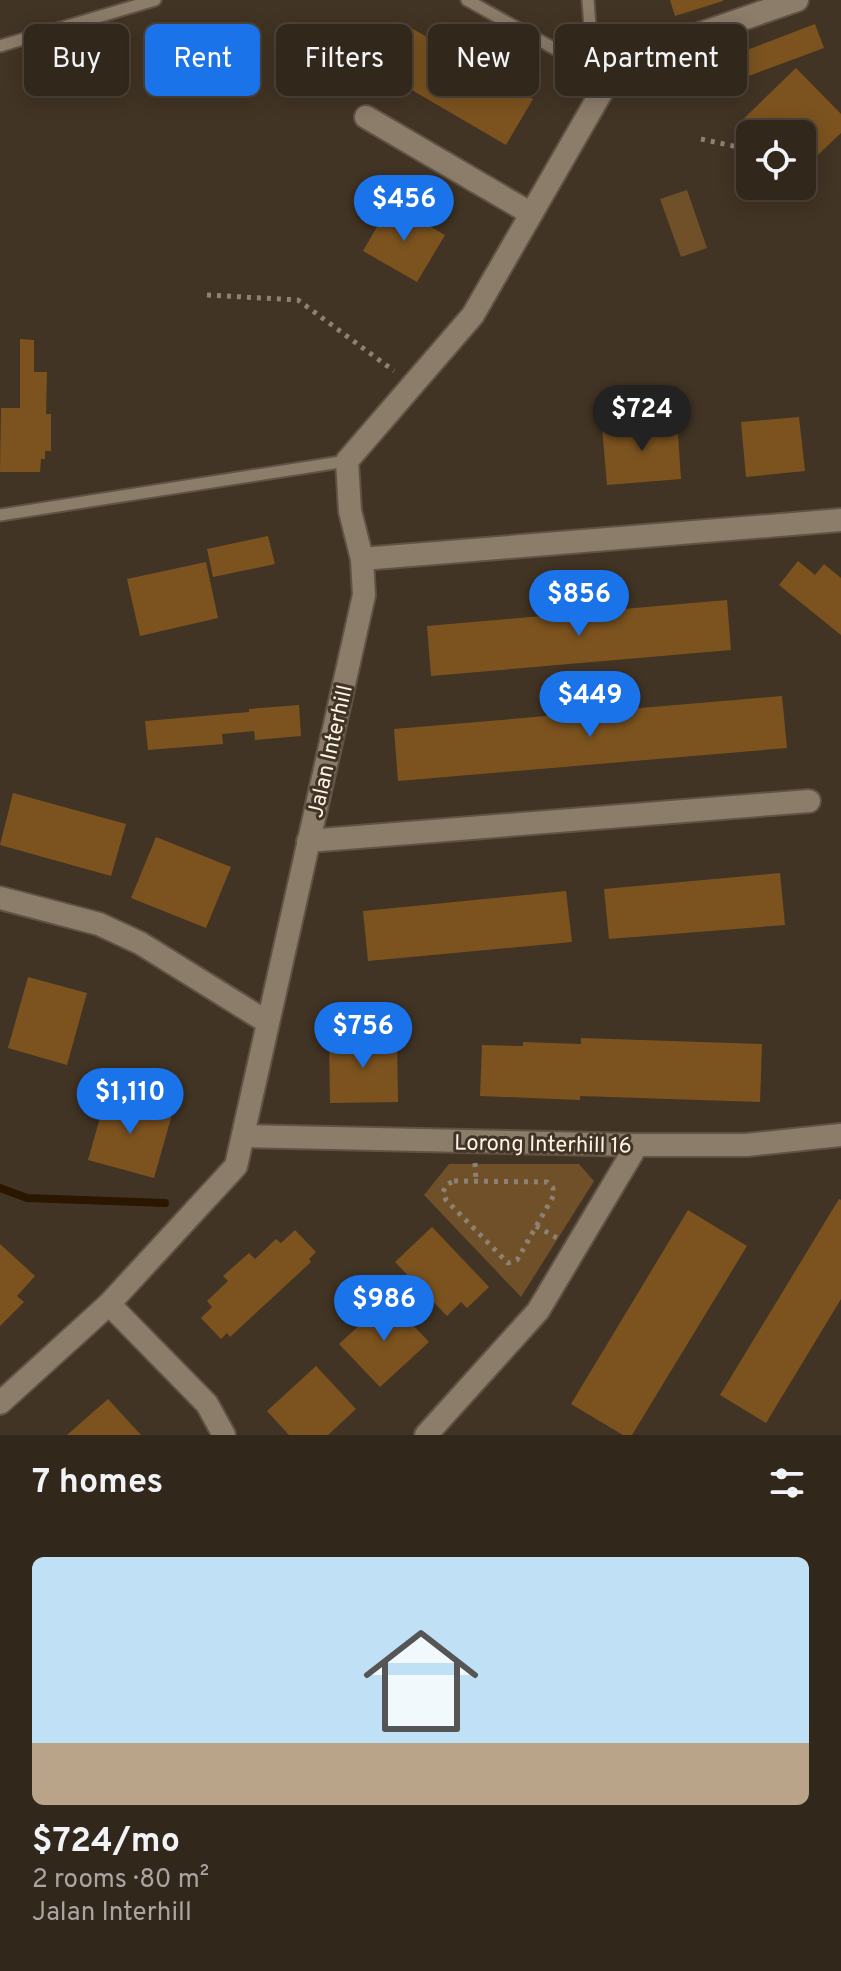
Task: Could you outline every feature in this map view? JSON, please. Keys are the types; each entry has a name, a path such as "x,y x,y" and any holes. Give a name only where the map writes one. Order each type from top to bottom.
{"street":[{"path":"725,24 785,2"},
{"path":"347,461 473,315 590,96"},
{"path":"366,117 530,213"},
{"name":"Jalan Interhill","path":"0,1403 109,1304 236,1166 364,595 362,559 350,511 347,461"},
{"path":"362,559 841,520"},
{"path":"308,841 809,801"},
{"path":"0,898 113,930 140,943 267,1022"},
{"name":"Lorong Interhill 16","path":"245,1136 746,1145 841,1135"},
{"path":"426,1435 538,1311 637,1145"},
{"path":"109,1304 207,1404 224,1435"}],"lane":[{"path":"0,46 155,0"},
{"path":"467,0 555,49"},
{"path":"588,0 592,24"},
{"path":"0,515 347,461"}],"path":[{"path":"701,139 736,147"},
{"path":"207,295 298,300 412,385"},
{"path":"454,1181 547,1182 553,1188 554,1195 517,1260 508,1263 446,1200 443,1192 446,1185 454,1181"}],"shaded area":[{"path":"687,190 707,248 681,257 660,199"},
{"path":"449,1164 579,1164 594,1181 521,1297 424,1195"}],"building":[{"path":"670,0 723,0 723,1 675,16"},
{"path":"815,24 824,48 747,77 747,50"},
{"path":"412,28 428,38 428,96 528,96 533,99 506,145 412,90"},
{"path":"796,68 841,114 841,133 816,157 816,120 742,120"},
{"path":"390,204 445,235 417,282 363,251"},
{"path":"20,339 34,340 34,372 47,372 46,414 51,414 51,451 45,451 40,472 0,472 1,408 20,408"},
{"path":"799,417 805,471 746,477 741,422"},
{"path":"677,420 681,479 607,485 602,427"},
{"path":"268,536 275,564 213,577 207,549"},
{"path":"798,561 815,575 824,564 841,578 841,635 779,585"},
{"path":"206,562 218,618 140,636 127,579"},
{"path":"727,600 731,650 431,676 427,626"},
{"path":"782,696 787,748 398,781 394,729"},
{"path":"299,705 301,736 255,740 254,731 222,734 223,744 148,750 145,721"},
{"path":"13,793 126,824 111,876 0,845"},
{"path":"156,837 231,867 206,928 131,898"},
{"path":"780,873 785,925 609,939 604,889"},
{"path":"566,891 572,942 368,961 363,911"},
{"path":"28,977 87,993 67,1065 8,1048"},
{"path":"329,1037 397,1037 398,1102 330,1103"},
{"path":"581,1038 762,1044 760,1102 480,1096 482,1045 523,1046 523,1042 581,1044"},
{"path":"107,1093 173,1111 154,1178 88,1160"},
{"path":"839,1199 841,1299 766,1423 720,1395"},
{"path":"688,1210 747,1246 632,1435 623,1435 571,1404"},
{"path":"432,1227 489,1287 467,1308 461,1302 447,1316 395,1262"},
{"path":"295,1230 316,1252 309,1259 311,1262 230,1337 227,1333 221,1339 201,1318 212,1307 207,1301 228,1281 223,1276 249,1253 255,1259 276,1239 281,1243"},
{"path":"0,1244 35,1276 17,1296 24,1302 0,1326"},
{"path":"388,1299 429,1342 380,1387 339,1344"},
{"path":"316,1366 356,1409 328,1435 289,1435 267,1411"},
{"path":"108,1399 141,1435 67,1435"}],"waterway":[{"path":"0,1188 27,1198 165,1203"}]}
